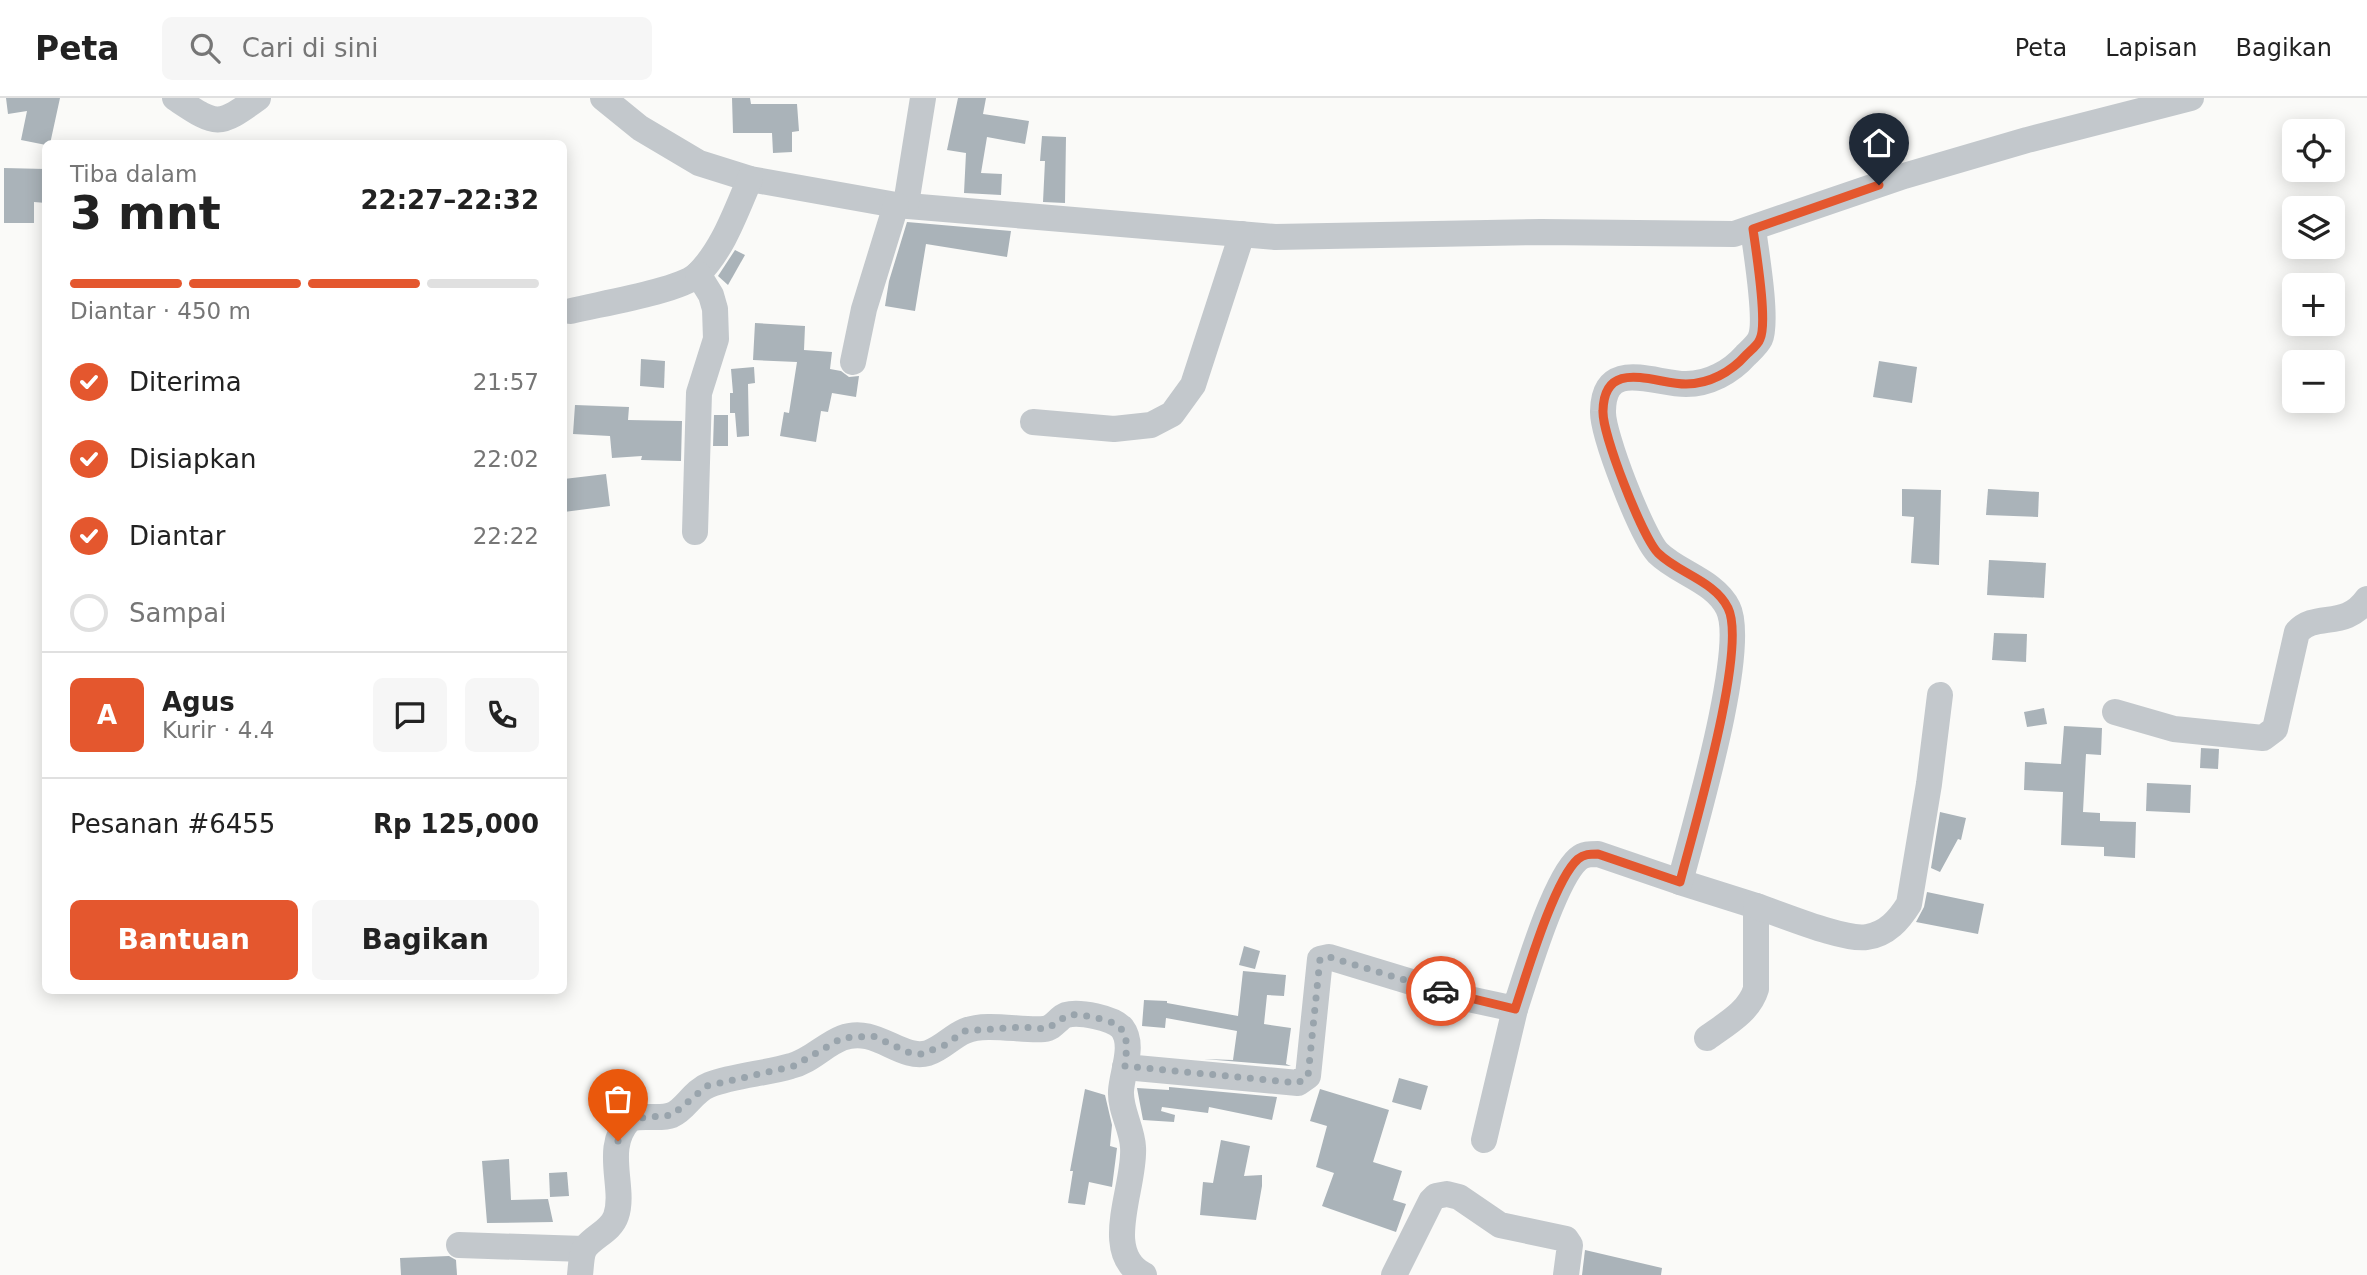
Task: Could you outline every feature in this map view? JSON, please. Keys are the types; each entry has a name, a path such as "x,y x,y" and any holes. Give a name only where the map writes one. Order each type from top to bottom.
{"street":[{"path":"175,98 212,121 237,113 258,98"},
{"path":"603,98 640,128 688,157 750,179 901,204 1275,237 1541,232 1734,234 1904,176 2027,140 2191,98"},
{"path":"853,362 864,309 901,204 923,98"},
{"path":"571,311 680,285 698,274 727,229 750,179"},
{"path":"1680,882 1721,718 1733,634 1728,608 1713,590 1659,554 1647,539 1602,413 1605,396 1610,387 1621,378 1631,375 1688,384 1717,378 1736,366 1760,339 1762,320 1753,229"},
{"path":"1033,422 1114,429 1151,425 1172,414 1193,385 1242,234"},
{"path":"695,532 699,393 716,330 711,295 698,274"},
{"path":"2115,712 2174,729 2263,738 2275,729 2297,632 2308,624 2354,615 2367,599"},
{"path":"1484,1140 1515,1009 1557,892 1578,859 1598,854 1851,937 1868,937 1899,920 1909,904 1929,784 1940,695"},
{"path":"1707,1038 1749,1006 1753,998 1756,989 1756,906"},
{"path":"1125,1066 1298,1083 1304,1081 1308,1076 1317,963 1325,957 1464,998 1515,1009"},
{"path":"459,1245 582,1262 616,1216 615,1161 618,1141 630,1119 672,1115 707,1086 794,1066 842,1038 873,1036 910,1053 921,1054 945,1045 970,1030 1047,1029 1064,1016 1079,1015 1109,1020 1119,1026 1127,1042 1121,1100 1131,1134 1133,1166 1122,1222 1122,1245 1126,1260 1133,1269 1144,1275"},
{"path":"1395,1275 1430,1201 1436,1196 1447,1194 1459,1197 1500,1225 1566,1239 1570,1245 1566,1275"}],"building":[{"path":"6,98 60,98 51,140 42,140 42,144 21,140 27,111 8,114"},
{"path":"732,98 750,98 751,104 797,104 799,131 792,132 792,152 773,153 772,133 733,133"},
{"path":"958,98 986,98 983,114 1029,121 1025,144 987,137 981,173 1002,174 1001,195 964,193 966,153 947,150"},
{"path":"1042,136 1066,137 1065,203 1043,202 1045,161 1040,161"},
{"path":"4,168 42,169 42,203 34,202 34,223 4,223"},
{"path":"907,222 1011,231 1007,257 926,244 915,311 885,306 889,281"},
{"path":"735,250 745,255 728,285 718,276"},
{"path":"755,323 805,326 804,350 832,352 830,369 841,371 849,377 859,376 856,397 832,393 828,412 821,411 816,442 780,436 784,412 789,413 797,362 753,360"},
{"path":"641,359 665,361 664,388 640,386"},
{"path":"1879,361 1917,367 1912,403 1873,397"},
{"path":"754,367 755,383 748,384 749,436 737,437 735,413 730,413 730,393 733,393 731,369"},
{"path":"575,405 629,407 628,420 682,421 681,461 641,460 642,456 612,458 610,436 573,434"},
{"path":"714,415 728,415 728,446 713,446"},
{"path":"606,474 610,506 567,512 567,479"},
{"path":"1902,489 1941,490 1939,565 1911,563 1914,517 1902,516"},
{"path":"1988,489 2039,492 2038,517 1986,515"},
{"path":"1989,560 2046,563 2044,598 1987,595"},
{"path":"1994,633 2027,634 2026,662 1992,660"},
{"path":"2044,708 2047,724 2027,727 2024,712"},
{"path":"2064,726 2102,728 2101,755 2086,754 2083,812 2100,813 2100,821 2136,822 2135,858 2104,856 2104,847 2061,845 2063,792 2024,790 2025,762 2061,764"},
{"path":"2201,748 2219,749 2218,769 2200,768"},
{"path":"2147,783 2191,785 2190,813 2146,811"},
{"path":"1940,812 1966,818 1961,840 1958,839 1940,872 1931,868"},
{"path":"1927,892 1984,904 1978,934 1916,922 1924,907"},
{"path":"1244,946 1260,951 1255,969 1239,965"},
{"path":"1243,971 1286,975 1284,996 1267,995 1264,1024 1291,1028 1286,1064 1291,1066 1204,1059 1233,1060 1237,1031 1166,1018 1165,1028 1142,1026 1144,1000 1167,1001 1238,1016"},
{"path":"1399,1078 1428,1086 1421,1110 1392,1102"},
{"path":"1169,1087 1277,1097 1272,1120 1209,1107 1208,1113 1162,1107 1161,1111 1175,1115 1174,1122 1143,1120 1137,1088 1169,1090"},
{"path":"1085,1089 1105,1095 1112,1125 1110,1146 1117,1148 1112,1187 1089,1182 1085,1205 1068,1203 1073,1171 1070,1171"},
{"path":"1320,1089 1389,1110 1373,1162 1402,1171 1393,1200 1406,1204 1396,1232 1322,1206 1334,1173 1316,1167 1327,1126 1310,1121"},
{"path":"1221,1140 1250,1146 1244,1176 1262,1175 1256,1220 1200,1215 1203,1182 1213,1183"},
{"path":"509,1159 511,1200 548,1199 553,1222 487,1223 482,1161"},
{"path":"567,1172 569,1196 550,1197 549,1173"},
{"path":"1585,1250 1662,1268 1661,1275 1582,1275"},
{"path":"449,1256 456,1260 457,1275 401,1275 400,1258"}],"way so far":[{"path":"618,1141 630,1119 672,1115 707,1086 794,1066 842,1038 873,1036 910,1053 921,1054 945,1045 965,1031 1021,1027 1047,1029 1068,1015 1109,1020 1119,1026 1127,1042 1125,1066 1298,1083 1308,1076 1317,963 1320,959 1329,957 1441,991"}],"route":[{"path":"1441,991 1515,1009 1557,892 1573,864 1586,855 1598,854 1680,882 1721,718 1733,634 1728,608 1713,590 1659,554 1647,539 1602,413 1605,396 1610,387 1621,378 1631,375 1688,384 1717,378 1736,366 1760,339 1762,320 1753,229 1879,185"}]}
